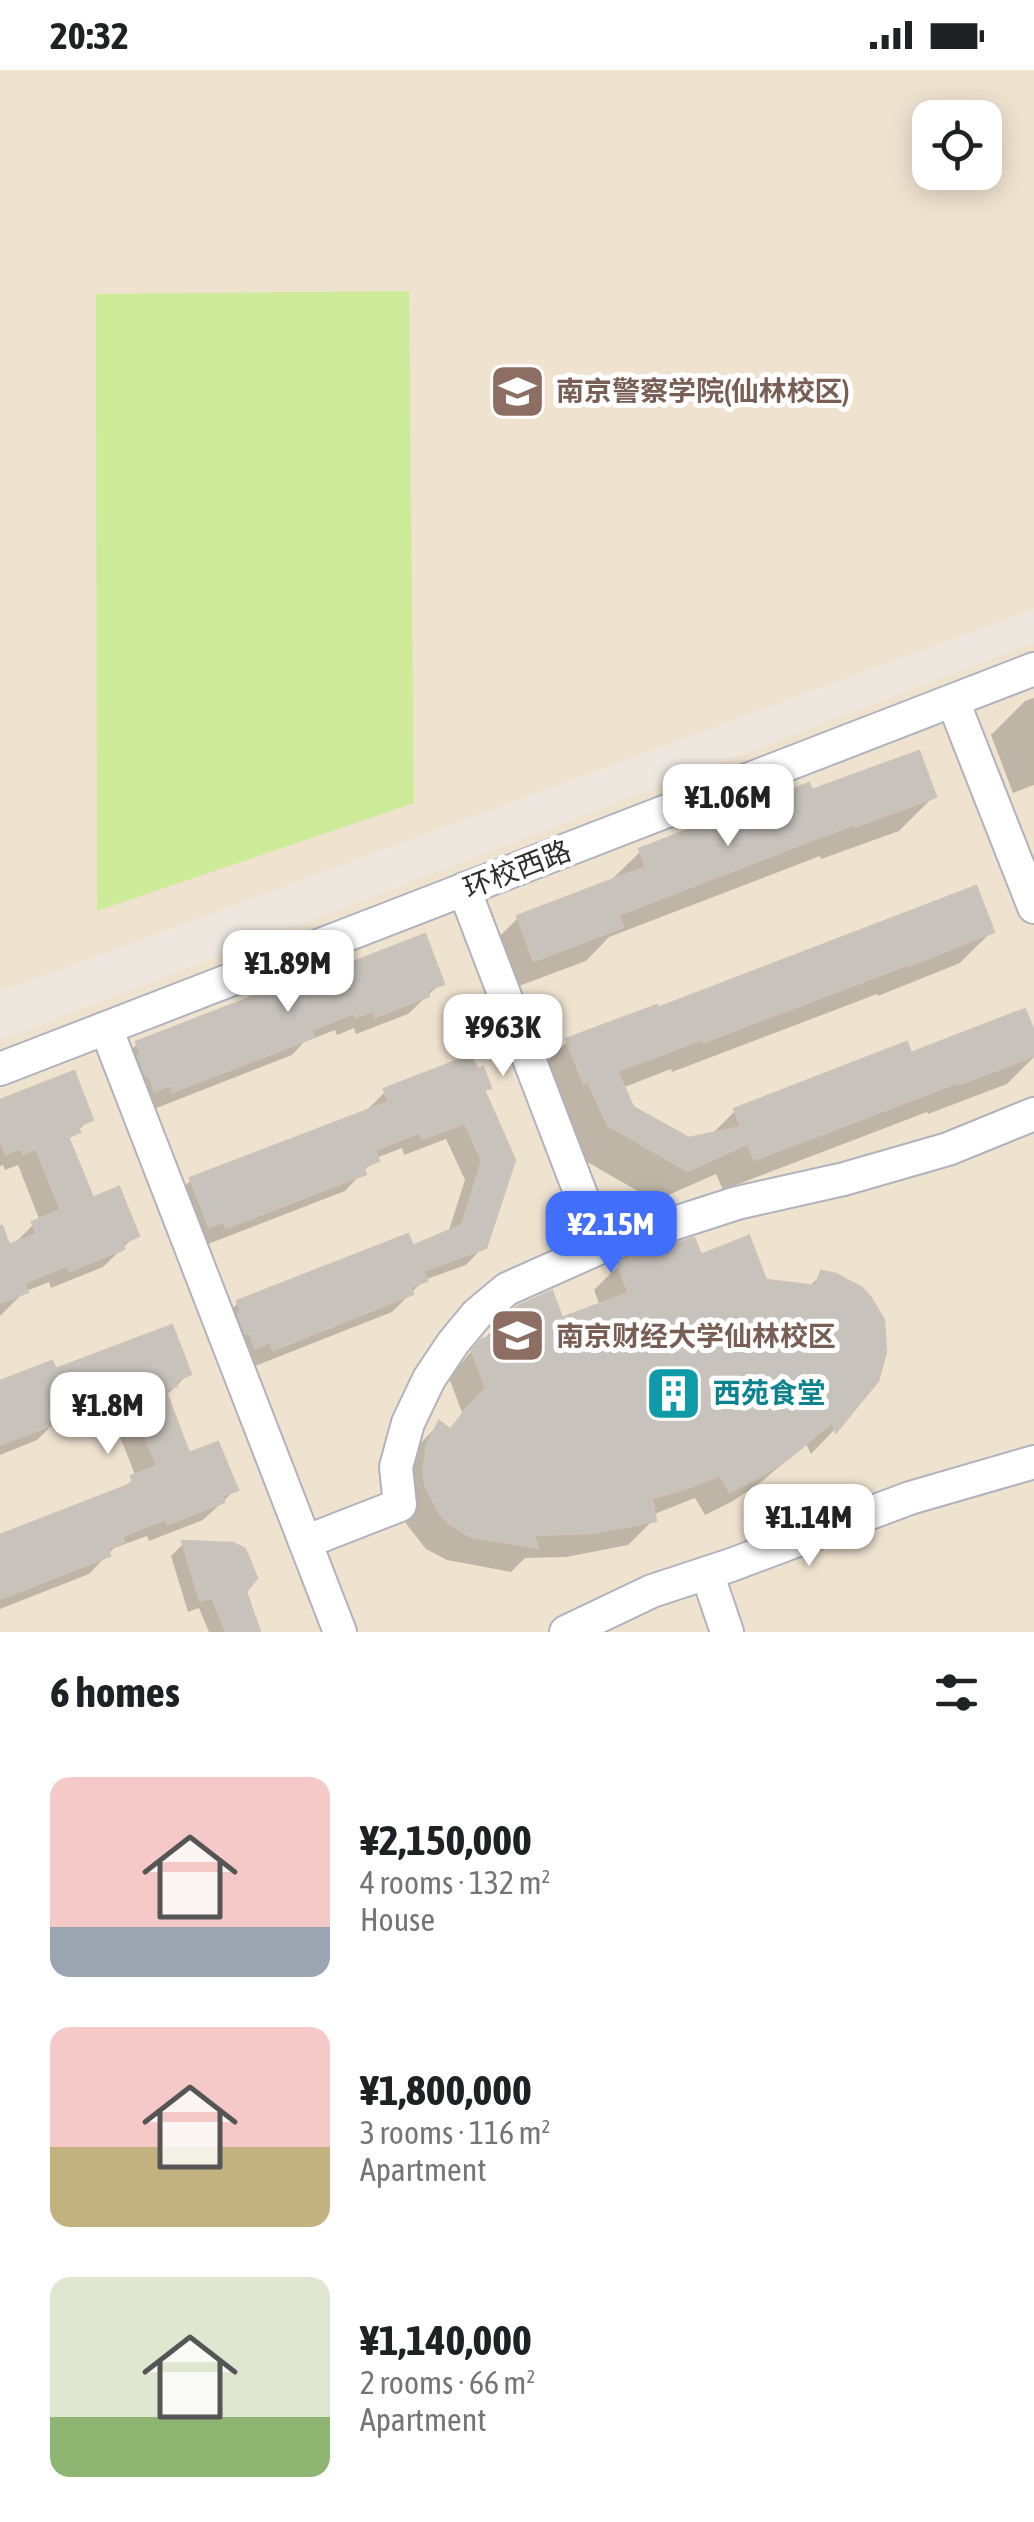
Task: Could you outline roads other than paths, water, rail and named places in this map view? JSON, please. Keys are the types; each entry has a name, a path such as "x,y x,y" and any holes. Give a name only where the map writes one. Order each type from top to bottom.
{"street":[{"name":"环校西路","path":"0,1069 1034,669"},
{"path":"953,701 1034,907"},
{"path":"464,889 601,1247"},
{"path":"106,1028 340,1632"},
{"path":"305,1542 400,1505 396,1467 408,1423 430,1378 477,1314 507,1290 601,1247 737,1202 844,1179 948,1149 1034,1114"},
{"path":"566,1632 652,1591 910,1498 1034,1462"},
{"path":"707,1572 727,1632"}],"place":[{"name":"南京警察学院(仙林校区)","path":"517,391"},
{"name":"南京财经大学仙林校区","path":"517,1336"},
{"name":"西苑食堂","path":"674,1393"}]}
